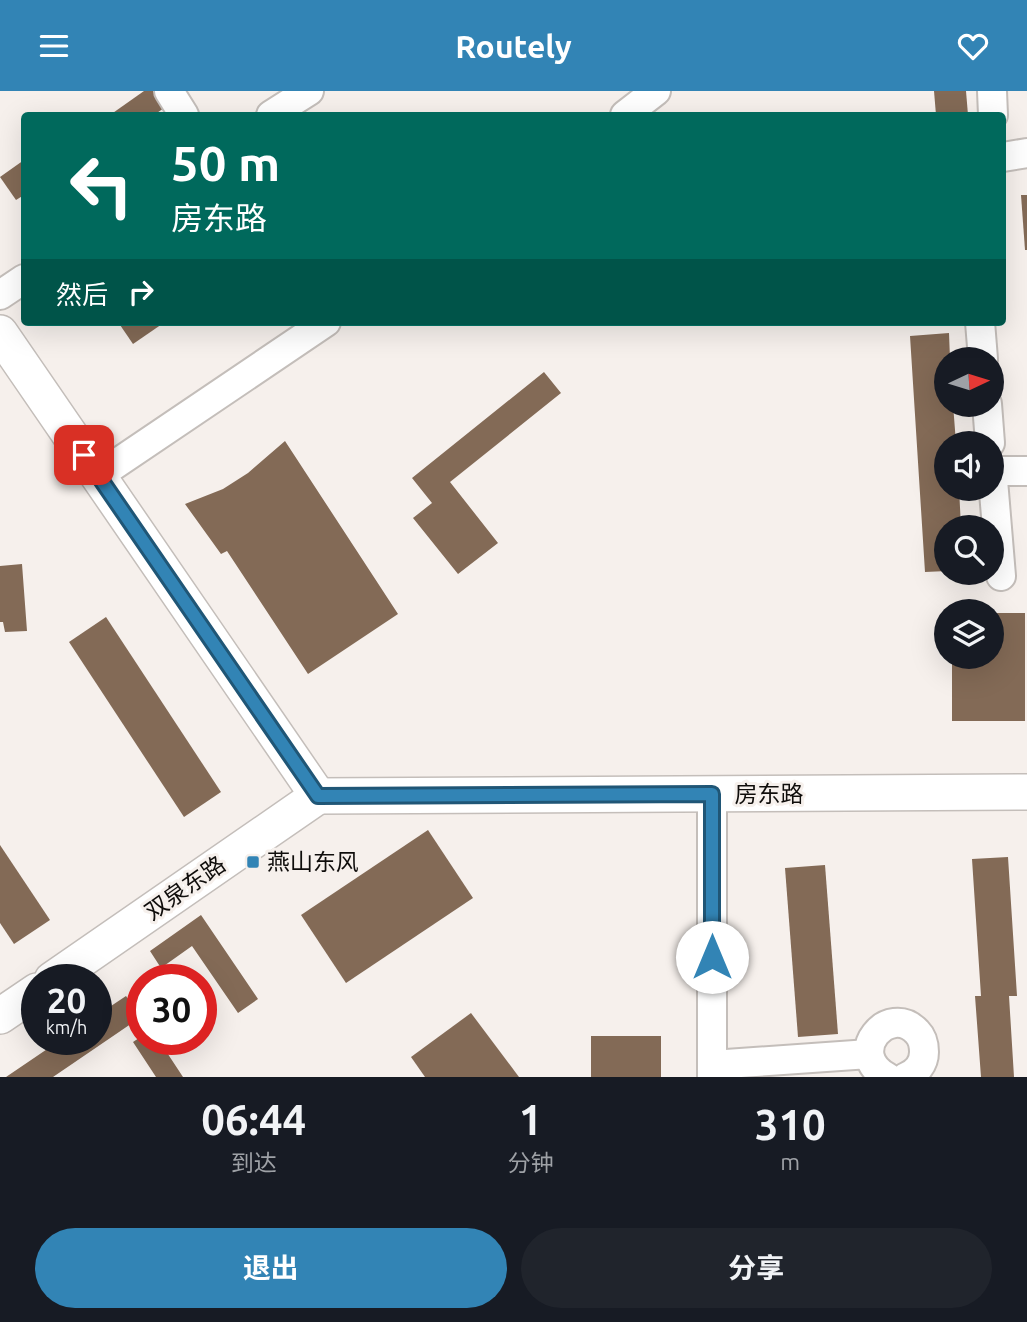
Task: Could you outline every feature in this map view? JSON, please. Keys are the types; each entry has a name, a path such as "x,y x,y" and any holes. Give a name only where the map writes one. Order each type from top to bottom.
{"main road":[{"path":"0,333 318,796"},
{"name":"房东路","path":"318,796 1027,792"},
{"name":"双泉东路","path":"75,964 318,796"},
{"path":"0,1016 21,1002"}],"street":[{"path":"169,91 182,112"},
{"path":"276,112 309,91"},
{"path":"629,112 656,91"},
{"path":"992,91 993,112"},
{"path":"1006,156 1027,153"},
{"path":"0,295 21,281"},
{"path":"98,476 320,326"},
{"path":"980,326 982,347"},
{"path":"1004,470 1027,471"},
{"path":"712,794 712,1071 869,1054"},
{"path":"891,1024 911,1027 923,1042 924,1054 920,1066 905,1076 878,1072 869,1054 874,1035 891,1024"}],"building":[{"path":"144,91 157,91 167,106 158,112 114,112"},
{"path":"934,91 966,91 968,112 936,112"},
{"path":"21,162 21,197 16,200 0,177"},
{"path":"1021,195 1027,195 1027,250 1025,250"},
{"path":"121,326 159,326 133,344"},
{"path":"949,333 950,347 934,347 934,417 954,417 955,431 934,431 934,501 960,501 960,515 934,515 934,572 925,572 910,336"},
{"path":"544,372 561,393 450,482 498,543 458,574 413,518 432,503 412,478"},
{"path":"285,441 398,614 308,674 227,551 221,554 185,504 223,489 248,473"},
{"path":"22,564 27,631 5,632 3,622 0,622 0,566"},
{"path":"1004,613 1025,613 1025,721 952,721 952,669 1004,669"},
{"path":"106,617 221,792 184,817 69,642"},
{"path":"428,830 473,898 346,983 301,915"},
{"path":"0,845 50,920 14,944 0,923"},
{"path":"1008,857 1017,996 1009,996 1014,1077 981,1077 975,996 981,996 972,859"},
{"path":"825,865 838,1034 798,1037 785,868"},
{"path":"201,915 258,999 238,1013 217,982 217,964 204,964 192,946 167,964 158,964 150,951"},
{"path":"126,996 126,1027 112,1037 112,1005"},
{"path":"471,1013 519,1077 425,1077 411,1057"},
{"path":"591,1036 661,1036 661,1077 591,1077"},
{"path":"38,1055 85,1055 53,1077 6,1077"},
{"path":"142,1055 169,1055 183,1077 156,1077"}],"place":[{"name":"燕山东风","path":"253,862"}],"route":[{"path":"84,455 318,796 712,794 712,957"}]}
